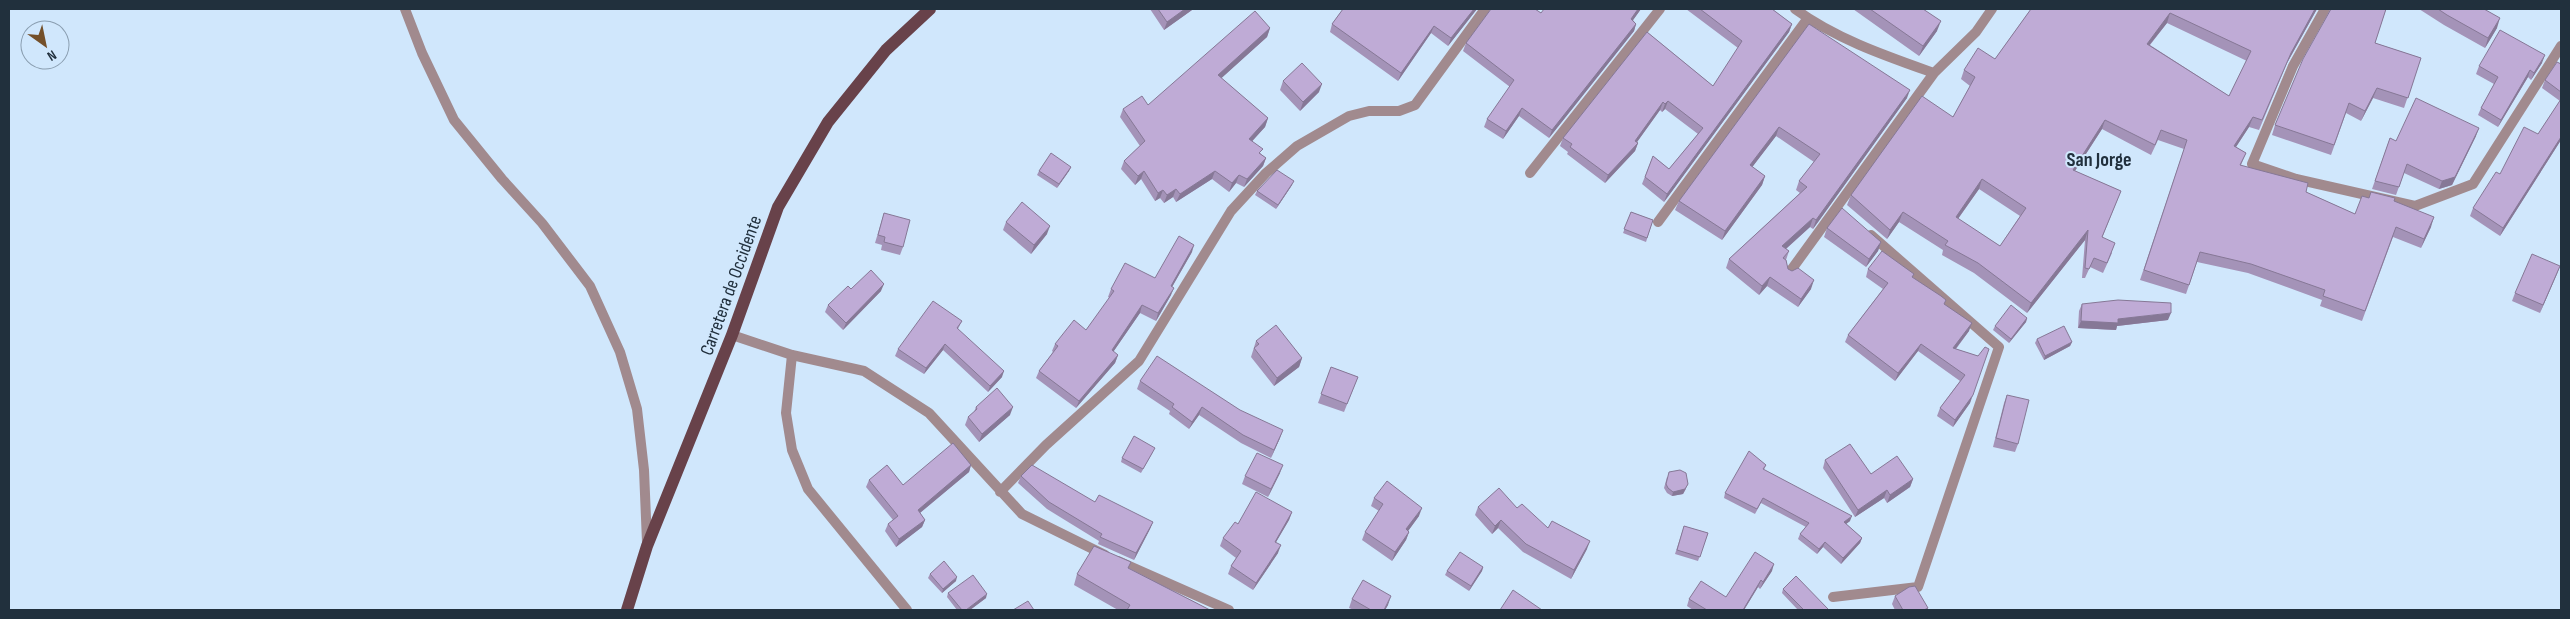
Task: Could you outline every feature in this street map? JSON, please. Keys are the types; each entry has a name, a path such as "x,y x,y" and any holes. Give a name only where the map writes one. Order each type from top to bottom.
{"main road":[{"name":"Carretera de Occidente","path":"627,610 647,546 732,335 778,206 828,122 886,50 930,9"}],"street":[{"path":"404,9 422,53 454,120 502,179 542,222 590,286 620,352 637,409 644,470 647,546"},
{"path":"1000,492 1046,445 1138,360 1231,211 1266,173 1298,146 1348,116 1369,111 1399,111 1415,105 1485,9"},
{"path":"1530,173 1660,9"},
{"path":"1795,9 1808,18 1872,51 1934,73"},
{"path":"1790,273 1842,210 1934,73 1976,32 1992,9"},
{"path":"2325,9 2293,66 2252,164 2296,179 2415,206 2473,184 2561,46"},
{"path":"1658,222 1808,18"},
{"path":"1832,597 1918,587 1999,347 1860,226"},
{"path":"732,335 792,355 864,371 928,413 1022,514 1081,544 1229,610"},
{"path":"792,355 786,413 792,450 808,489 907,610"}],"building":[{"path":"1158,9 1185,9 1167,22"},
{"path":"1343,9 1474,9 1451,38 1434,26 1401,73 1332,24"},
{"path":"1491,9 1535,9 1541,13 1544,9 1638,9 1631,19 1636,24 1552,130 1522,108 1506,131 1487,119 1514,80 1466,43"},
{"path":"1700,9 1772,9 1792,24 1667,194 1645,177 1653,156 1669,169 1703,128 1668,101 1665,104 1663,102 1635,141 1638,143 1608,175 1570,147 1572,144 1563,138 1647,32 1713,86 1742,41"},
{"path":"1870,9 1923,9 1941,21 1923,46"},
{"path":"2031,9 2315,9 2291,53 2262,120 2253,117 2234,146 2246,153 2240,165 2308,183 2306,192 2355,214 2362,196 2369,198 2371,192 2395,198 2394,201 2434,217 2424,239 2396,227 2365,311 2323,296 2325,290 2251,264 2200,252 2189,285 2144,270 2187,140 2161,130 2155,145 2105,120 2073,170 2121,191 2102,237 2115,243 2107,263 2094,258 2089,269 2085,268 2088,230 2031,303 1978,263 1945,245 1948,241 1903,212 1890,230 1851,195 1922,96 1953,117 1975,77 1964,70 1978,48 1995,59","holes":["2170,13 2251,51 2229,96 2147,44","1982,179 2026,208 2000,246 1956,217"]},
{"path":"2331,9 2386,9 2375,43 2421,58 2408,98 2377,88 2365,111 2349,103 2334,145 2275,125 2303,59"},
{"path":"2438,9 2484,9 2500,18 2488,38"},
{"path":"1255,11 1270,28 1218,75 1268,118 1249,139 1263,149 1259,153 1266,158 1247,179 1239,175 1232,183 1215,171 1180,194 1176,189 1167,195 1163,190 1158,193 1144,171 1138,176 1124,161 1145,141 1123,109 1142,96 1148,105"},
{"path":"1809,24 1910,90 1816,220 1813,218 1782,246 1789,251 1783,258 1786,260 1788,269 1792,271 1798,268 1814,280 1801,299 1770,277 1762,286 1729,259 1807,187 1799,181 1820,154 1779,127 1750,165 1765,176 1725,231 1679,201"},
{"path":"2500,30 2545,55 2534,73 2530,70 2501,120 2481,108 2498,77 2479,66"},
{"path":"2557,62 2561,64 2561,92 2545,80"},
{"path":"1302,63 1322,84 1303,102 1283,81"},
{"path":"2416,98 2479,128 2455,177 2442,181 2407,164 2399,187 2375,181 2390,138 2396,141"},
{"path":"2561,99 2561,137 2503,228 2473,208 2496,172 2500,174 2524,127 2538,134"},
{"path":"1051,153 1071,167 1059,184 1039,171"},
{"path":"1277,170 1294,181 1278,205 1257,191"},
{"path":"1022,202 1050,226 1034,245 1006,222"},
{"path":"1842,208 1881,242 1869,259 1827,228"},
{"path":"1631,212 1653,220 1647,238 1624,229"},
{"path":"884,213 910,220 903,247 884,242 885,237 878,235"},
{"path":"1179,236 1194,245 1171,286 1174,288 1158,313 1142,305 1112,350 1118,355 1079,401 1039,371 1058,346 1055,344 1074,320 1086,330 1114,291 1111,289 1125,263 1155,278"},
{"path":"1882,251 1914,274 1912,277 1946,300 1944,304 1972,323 1953,348 1978,356 1985,347 1989,349 1973,395 1955,420 1940,408 1965,375 1921,344 1898,373 1848,335 1888,283 1868,269"},
{"path":"2532,254 2560,266 2543,305 2515,293"},
{"path":"871,270 884,284 846,323 828,305 848,286 851,289"},
{"path":"2118,300 2171,303 2171,313 2118,319 2118,323 2081,321 2082,304"},
{"path":"933,301 962,321 957,328 1004,371 990,386 945,344 926,368 898,349"},
{"path":"2011,305 2027,318 2011,339 1995,326"},
{"path":"1276,325 1302,358 1277,378 1254,348 1259,344 1256,341"},
{"path":"2064,326 2072,342 2045,356 2037,339"},
{"path":"1157,356 1240,410 1283,430 1274,450 1243,435 1202,407 1192,422 1172,407 1174,404 1140,381"},
{"path":"1331,367 1358,377 1347,404 1321,394"},
{"path":"997,388 1013,407 982,434 968,417"},
{"path":"2007,395 2029,400 2018,444 1996,438"},
{"path":"1134,436 1155,448 1143,469 1122,458"},
{"path":"953,443 971,465 918,510 925,520 899,539 888,524 898,516 869,480 887,465 903,485"},
{"path":"1850,444 1871,474 1897,456 1913,479 1890,495 1887,490 1858,510 1825,460"},
{"path":"1749,451 1766,465 1763,469 1852,516 1844,522 1862,538 1843,558 1825,542 1819,549 1800,534 1809,523 1763,498 1757,509 1725,493"},
{"path":"1257,453 1283,465 1271,489 1245,476"},
{"path":"1032,465 1095,502 1099,495 1153,522 1136,553 1100,537 1102,534 1049,502 1021,476"},
{"path":"1680,470 1686,473 1688,484 1685,489 1673,492 1666,484 1669,472"},
{"path":"1387,481 1422,508 1406,529 1409,532 1395,552 1365,532 1383,504 1374,498"},
{"path":"1499,488 1517,508 1522,504 1548,528 1552,521 1590,541 1574,570 1526,544 1501,520 1495,526 1478,507"},
{"path":"1256,492 1292,512 1275,542 1281,545 1256,583 1231,566 1241,551 1223,538 1235,522 1238,524"},
{"path":"1684,526 1708,533 1700,557 1677,550"},
{"path":"1094,546 1131,562 1128,568 1210,610 1127,610 1130,605 1077,574"},
{"path":"1460,552 1483,567 1471,586 1447,571"},
{"path":"1755,552 1774,564 1763,582 1761,580 1743,610 1707,610 1689,599 1701,581 1726,597"},
{"path":"944,561 957,577 943,589 930,574"},
{"path":"973,575 987,594 966,610 962,610 948,593"},
{"path":"1796,576 1827,610 1804,610 1783,589"},
{"path":"1363,580 1391,596 1384,610 1371,610 1352,599"},
{"path":"1915,586 1928,608 1924,610 1903,610 1895,596 1909,587"},
{"path":"1513,590 1542,610 1500,610"},
{"path":"1028,601 1034,610 1013,610"}],"district":[{"name":"San Jorge","path":"2099,159"}]}
